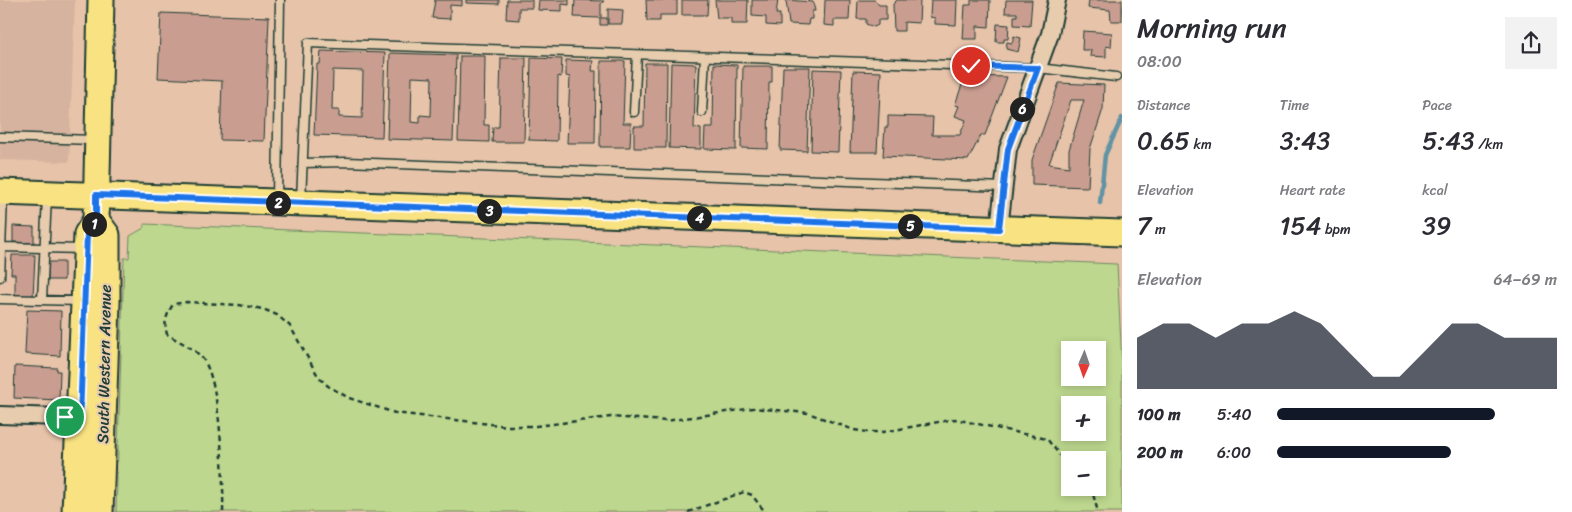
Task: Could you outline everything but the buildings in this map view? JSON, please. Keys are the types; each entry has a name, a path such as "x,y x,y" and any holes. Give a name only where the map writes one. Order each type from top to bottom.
{"main road":[{"name":"South Western Avenue","path":"100,512 85,301 87,234 96,220 101,0"},
{"path":"2,192 1122,233"},
{"name":"South Western Avenue","path":"75,512 92,418 106,235 96,220"}],"street":[{"path":"999,229 1008,149 1050,34 1057,0"},
{"path":"0,415 92,418"}],"lane":[{"path":"280,0 289,203"},
{"path":"289,203 303,163 308,43 1038,68 1116,76"},
{"path":"634,112 637,55"},
{"path":"702,112 705,57"},
{"path":"0,137 99,140"},
{"path":"303,163 376,163 1004,187"},
{"path":"0,277 2,192"},
{"path":"42,300 47,194"},
{"path":"2,247 87,249"},
{"path":"0,299 85,301"}],"path":[{"path":"223,512 220,435 210,370 203,358 192,348 167,334 164,325 173,304 187,302 239,305 277,315 290,326 318,376 328,386 349,398 395,413 508,426 536,426 611,417 666,421 753,408 808,414 854,430 868,432 882,432 955,419 1047,439 1061,457"},
{"path":"688,512 744,492 752,495 765,512"},
{"path":"1094,496 1098,512"}],"shaded area":[{"path":"0,0 75,0 69,162 0,160"}],"green space":[{"path":"144,224 1117,264 1122,365 1122,512 116,512 124,258 129,258 130,236 144,228"}],"waterway":[{"path":"1100,203 1105,155 1122,118"}],"route":[{"path":"65,417 80,418 87,234 96,220 96,195 999,229 1008,149 1038,68 971,66"}]}
